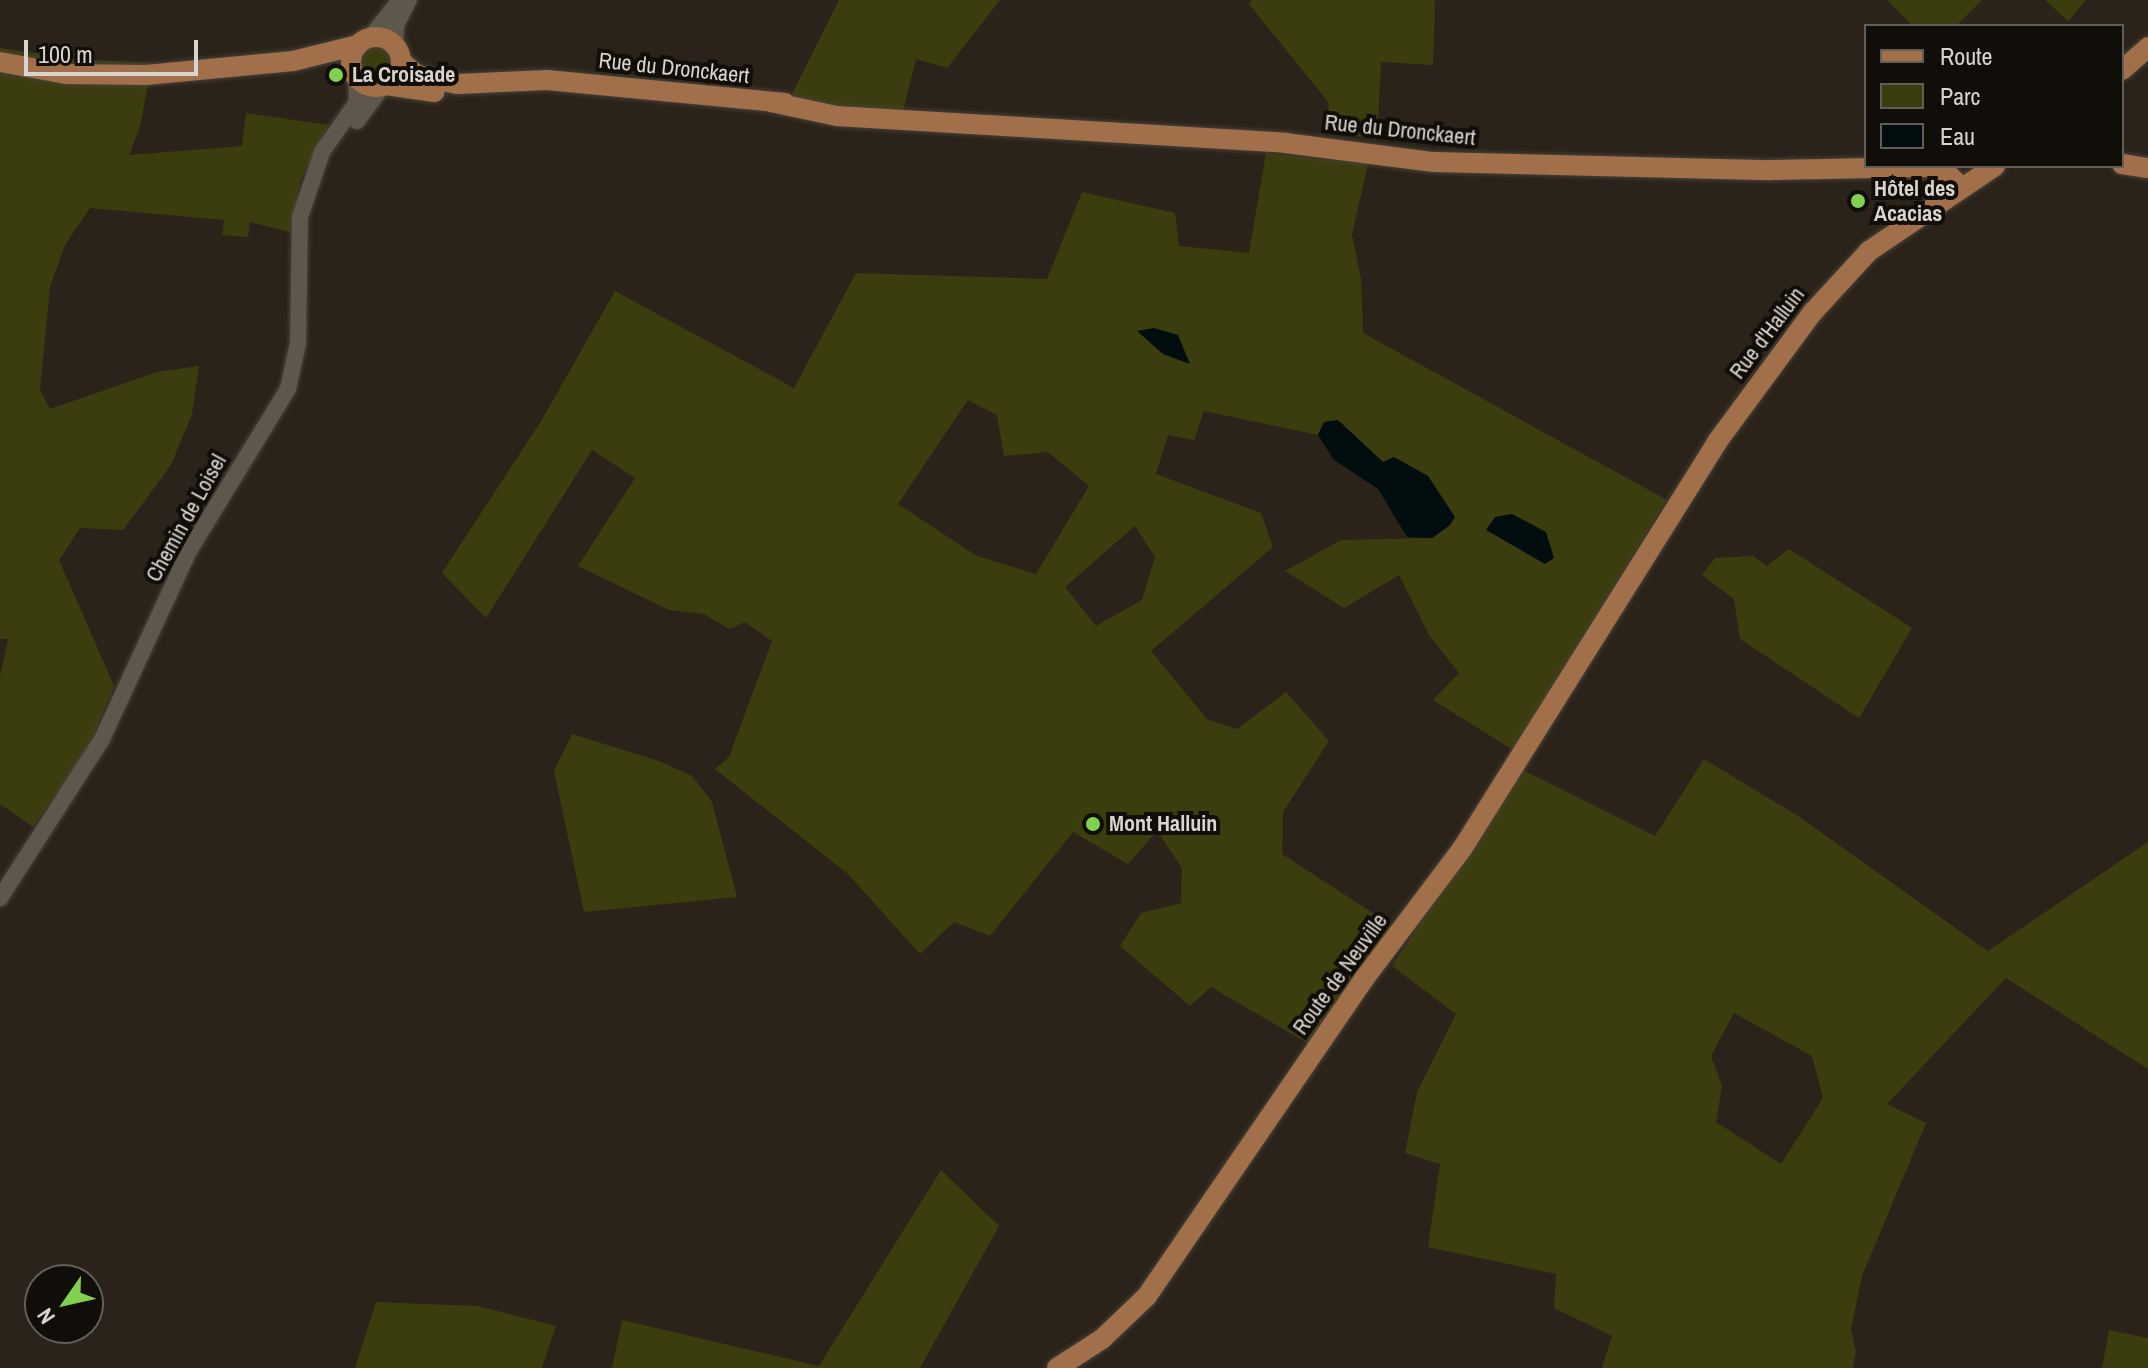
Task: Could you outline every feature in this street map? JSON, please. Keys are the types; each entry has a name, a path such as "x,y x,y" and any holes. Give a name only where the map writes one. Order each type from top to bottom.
{"main road":[{"path":"0,62 89,75 293,61 341,64 368,86 384,86 398,74 398,54 384,38 293,61"},
{"path":"355,75 351,58 364,42"},
{"path":"2124,68 2148,47"},
{"path":"0,54 85,66 187,70"},
{"name":"Rue du Dronckaert","path":"398,54 417,75 449,84 572,82 771,102 837,116 1285,143 1434,162 1864,168"},
{"name":"Rue du Dronckaert","path":"384,86 474,97 572,82"},
{"path":"2124,164 2148,168"},
{"name":"Rue du Dronckaert","path":"1898,168 1936,168 1960,186"},
{"name":"Rue du Dronckaert","path":"1898,168 1925,176 1941,199"},
{"name":"Rue d'Halluin","path":"1631,580 1717,442 1818,305 1869,251 1960,186 1992,168"},
{"name":"Route de Neuville","path":"1057,1368 1101,1341 1147,1296 1348,1002 1456,857 1631,580"}],"street":[{"path":"364,42 399,0"},
{"path":"398,54 396,25 409,0"},
{"name":"Chemin de Loisel","path":"0,898 102,739 189,551 288,389 298,343 300,217 318,161 357,102 355,75"},
{"name":"Chemin de Loisel","path":"333,136 356,123 384,86"}],"green space":[{"path":"839,0 1000,0 947,68 916,59 899,127 781,116"},
{"path":"1252,0 1435,0 1433,65 1381,62 1377,140 1327,130 1329,103 1249,4"},
{"path":"1887,0 1982,0 1958,24 1911,24"},
{"path":"2045,0 2086,0 2068,21"},
{"path":"376,45 387,50 392,61 387,72 376,77 365,72 360,61 365,50"},
{"path":"0,48 75,59 152,63 140,127 129,155 242,146 246,113 329,125 301,179 290,232 250,222 248,237 222,235 224,220 90,208 65,245 50,287 40,390 50,409 157,372 199,366 192,414 171,465 123,530 80,528 59,560 114,686 87,752 33,827 0,804 0,676 8,639 0,639"},
{"path":"1266,153 1368,164 1352,234 1361,279 1363,333 1667,500 1513,750 1433,700 1459,673 1429,635 1399,575 1344,608 1285,571 1341,540 1432,538 1450,525 1384,462 1324,422 1318,435 1204,411 1194,440 1168,435 1156,474 1261,513 1273,547 1151,651 1207,719 1237,729 1286,692 1329,741 1283,812 1282,854 1393,926 1309,1044 1211,987 1190,1006 1120,946 1141,913 1181,903 1182,868 1157,831 1128,864 1073,832 990,936 954,922 920,954 848,874 715,769 729,757 772,641 745,622 729,629 704,614 669,610 578,566 635,478 592,450 486,618 442,573 543,418 615,291 794,388 856,273 1047,279 1082,192 1175,213 1179,246 1249,253","holes":["968,400 997,415 1004,456 1048,452 1089,486 1036,574 977,556 898,504","1135,526 1155,557 1142,600 1096,626 1065,587"]},
{"path":"1789,549 1912,628 1859,718 1740,639 1734,599 1702,575 1715,558 1753,556 1767,566"},
{"path":"572,734 659,761 692,776 712,802 737,897 584,912 554,771"},
{"path":"1704,759 1798,816 1988,951 2148,842 2148,1069 2006,978 1887,1104 1926,1123 1862,1276 1851,1329 1856,1352 1853,1368 1602,1368 1612,1336 1554,1308 1556,1274 1428,1247 1440,1164 1405,1153 1417,1092 1456,1014 1392,966 1521,769 1655,836","holes":["1734,1013 1812,1056 1823,1098 1781,1164 1716,1122 1722,1086 1711,1056"]},
{"path":"941,1170 999,1226 920,1368 612,1368 622,1320 819,1366"},
{"path":"376,1302 477,1306 556,1326 542,1368 355,1368"},
{"path":"2109,1330 2148,1338 2148,1368 2102,1368"}],"water":[{"path":"1154,328 1178,335 1190,364 1163,354 1137,331"},
{"path":"1338,420 1383,462 1394,457 1428,476 1455,517 1450,525 1432,538 1407,537 1378,489 1333,459 1318,435 1324,422"},
{"path":"1512,514 1546,532 1554,558 1545,564 1486,530 1495,517"}],"place":[{"name":"La Croisade","path":"336,75"},
{"name":"Hôtel des Acacias","path":"1858,201"},
{"name":"Mont Halluin","path":"1093,824"}]}
